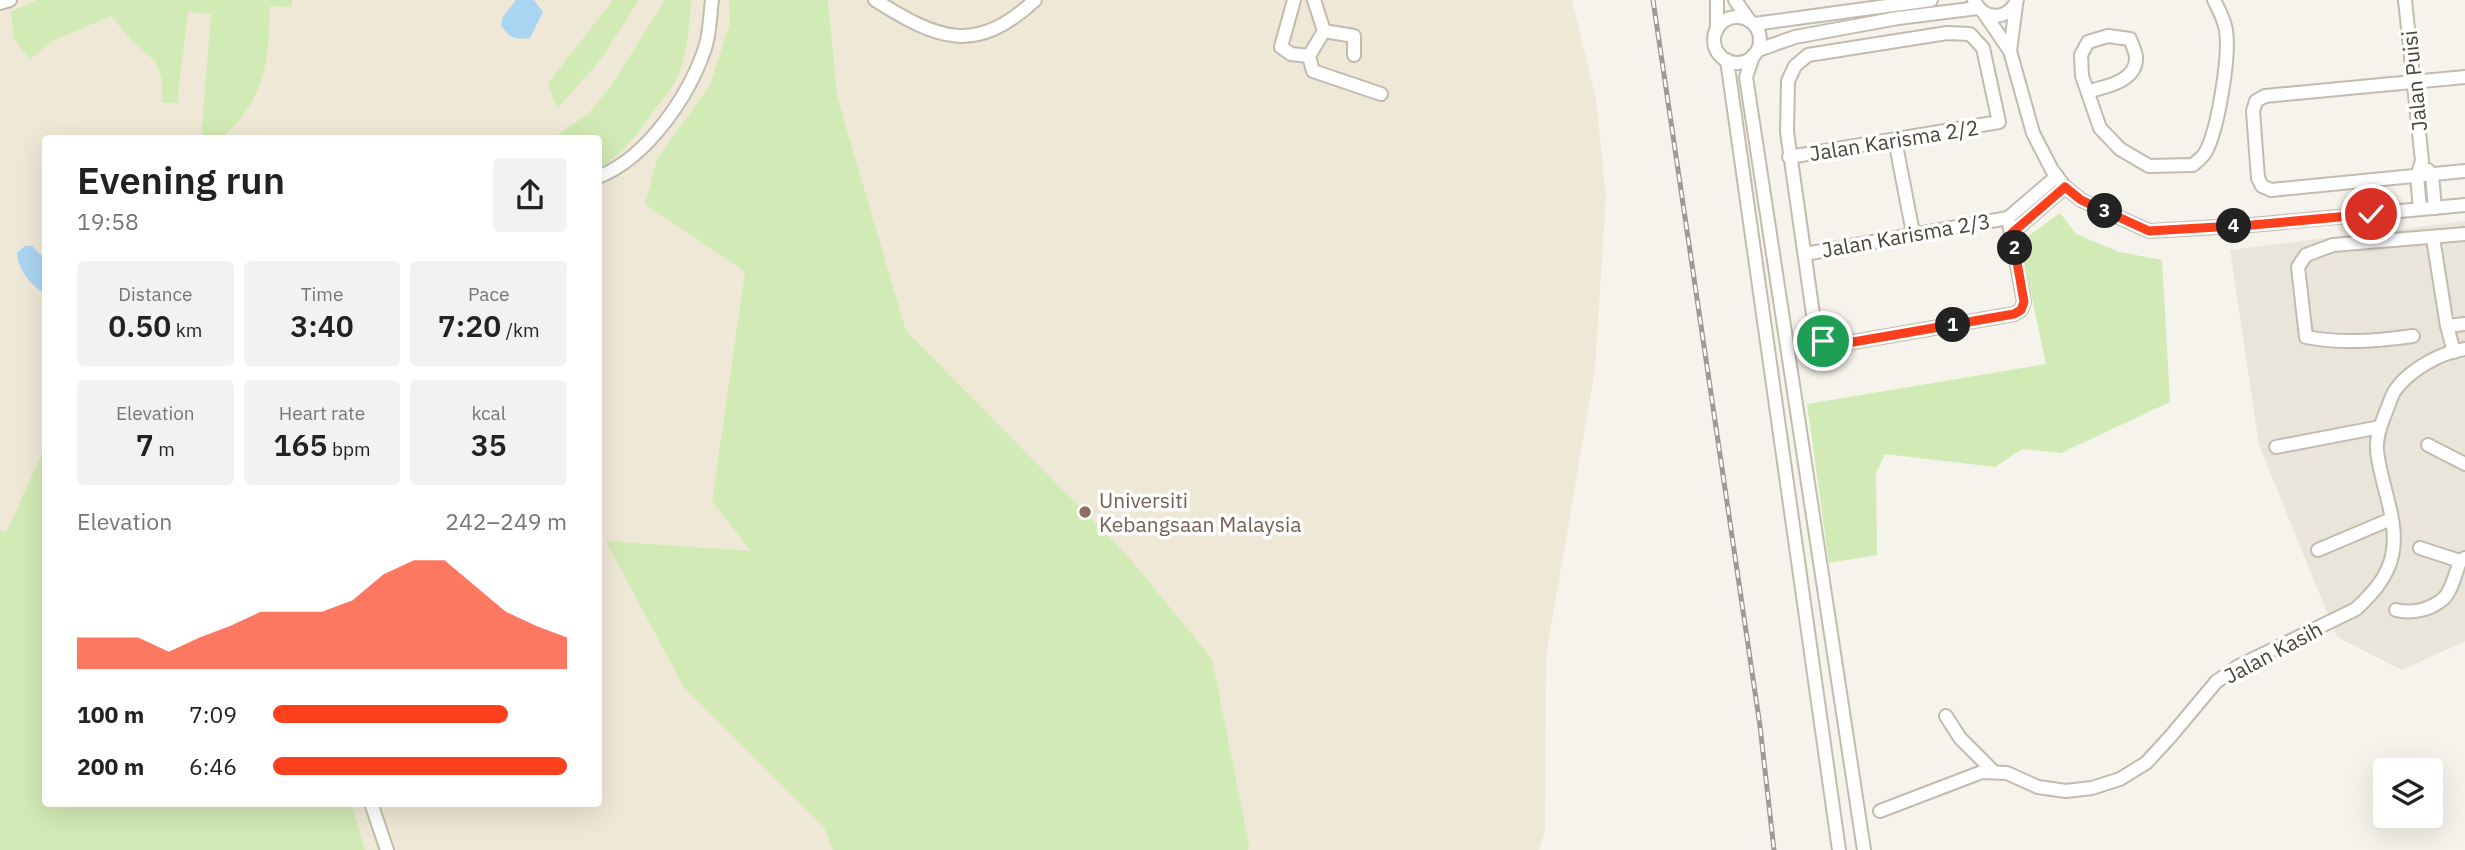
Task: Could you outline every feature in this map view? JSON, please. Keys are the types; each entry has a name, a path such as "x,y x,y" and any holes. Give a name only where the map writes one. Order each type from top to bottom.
{"street":[{"path":"0,2 10,0"},
{"path":"602,174 637,152 664,124 685,93 706,45 712,0"},
{"path":"875,0 932,32 950,36 977,36 1004,25 1035,0"},
{"path":"1294,0 1280,47 1291,54 1309,56"},
{"path":"1314,0 1324,30 1309,56 1313,71 1381,94"},
{"path":"1717,0 1717,29"},
{"path":"1735,0 1760,36 1746,76 1864,850"},
{"path":"1930,0 1751,22 1740,17 1731,18 1717,29 1714,36 1716,50 1727,60 1736,63 1795,37 1978,7 1996,17 2017,2"},
{"path":"2089,91 2121,83 2134,65 2136,56 2130,39 2108,36 2088,42 2081,55 2082,76 2100,128 2120,149 2149,166 2193,165 2204,155 2209,144 2226,75 2226,33 2214,0"},
{"name":"Jalan Puisi","path":"2405,0 2422,161 2417,176 2420,209"},
{"path":"2010,51 2017,2"},
{"path":"1978,7 2010,51 2034,133 2061,181 2081,200 2149,231 2252,225 2465,205"},
{"path":"1324,30 1354,36 1354,55"},
{"name":"Jalan Karisma 2/2","path":"1947,33 1970,34 1983,48 1999,122 1895,140 1789,158 1788,81 1795,66 1808,55 1947,33"},
{"path":"1727,60 1839,850"},
{"path":"2465,78 2265,96 2256,101 2253,111 2258,178 2262,186 2271,190 2465,171"},
{"path":"1895,140 1913,233"},
{"path":"1789,158 1815,328 1823,341 1836,345 2014,314 2021,310 2024,302 2008,218 2061,181"},
{"name":"Jalan Puisi","path":"2422,161 2432,175"},
{"path":"2432,175 2435,208"},
{"path":"2012,233 2061,181"},
{"name":"Jalan Karisma 2/3","path":"1805,254 2008,218"},
{"path":"2413,336 2370,342 2325,341 2306,337 2298,267 2306,255 2333,245 2465,234"},
{"path":"2433,238 2447,326 2460,351"},
{"path":"2447,326 2465,324"},
{"name":"Jalan Kasih","path":"1993,771 2007,773 2038,787 2066,791 2092,788 2110,782 2146,763 2216,682 2237,667 2356,609 2372,594 2388,570 2393,554 2391,519 2377,448 2380,427 2395,390 2418,368 2460,351"},
{"path":"2276,447 2380,427"},
{"path":"2428,445 2465,464"},
{"path":"2318,550 2391,519"},
{"path":"2396,610 2408,614 2426,608 2444,597 2463,559 2420,548"},
{"path":"1946,716 1960,738 1993,771"},
{"path":"1880,811 1982,772 1993,771"},
{"path":"372,807 387,850"}],"shaded area":[{"name":"Universiti Kebangsaan Malaysia","path":"0,0 1572,0 1596,99 1606,196 1595,369 1546,656 1545,831 1539,850 0,850"},
{"path":"2465,221 2465,641 2402,670 2337,637 2259,445 2230,250"}],"green space":[{"path":"37,0 292,0 292,7 270,6 268,45 262,78 248,108 225,135 201,135 211,14 188,12 177,103 162,103 162,81 156,62 132,41 111,16 52,41 30,60 14,40 11,12"},
{"path":"613,0 639,0 601,59 557,109 548,83"},
{"path":"665,0 691,0 683,61 674,83 631,140 617,156 602,166 602,135 557,135 588,114 611,86"},
{"path":"729,0 828,0 837,96 906,331 1127,555 1212,659 1248,850 833,850 824,827 683,686 606,541 751,551 712,501 745,272 645,204 657,159 710,85 730,23"},
{"path":"2060,213 2076,234 2119,252 2162,260 2170,402 2061,453 2022,449 1995,467 1885,454 1876,473 1877,555 1829,563 1807,404 2046,364 2020,242"},
{"path":"42,454 42,807 352,807 365,850 0,850 0,529 6,533"}],"water":[{"path":"516,0 534,0 543,12 530,38 513,37 501,25 503,17"},
{"path":"25,246 32,246 42,256 42,292 22,271 17,253"}],"railway":[{"path":"1653,0 1760,726 1774,850"}],"place":[{"name":"Universiti Kebangsaan Malaysia","path":"1085,512"}],"route":[{"path":"1823,341 1836,345 2014,314 2021,310 2024,302 2012,233 2065,187 2081,200 2149,231 2371,214"}]}
